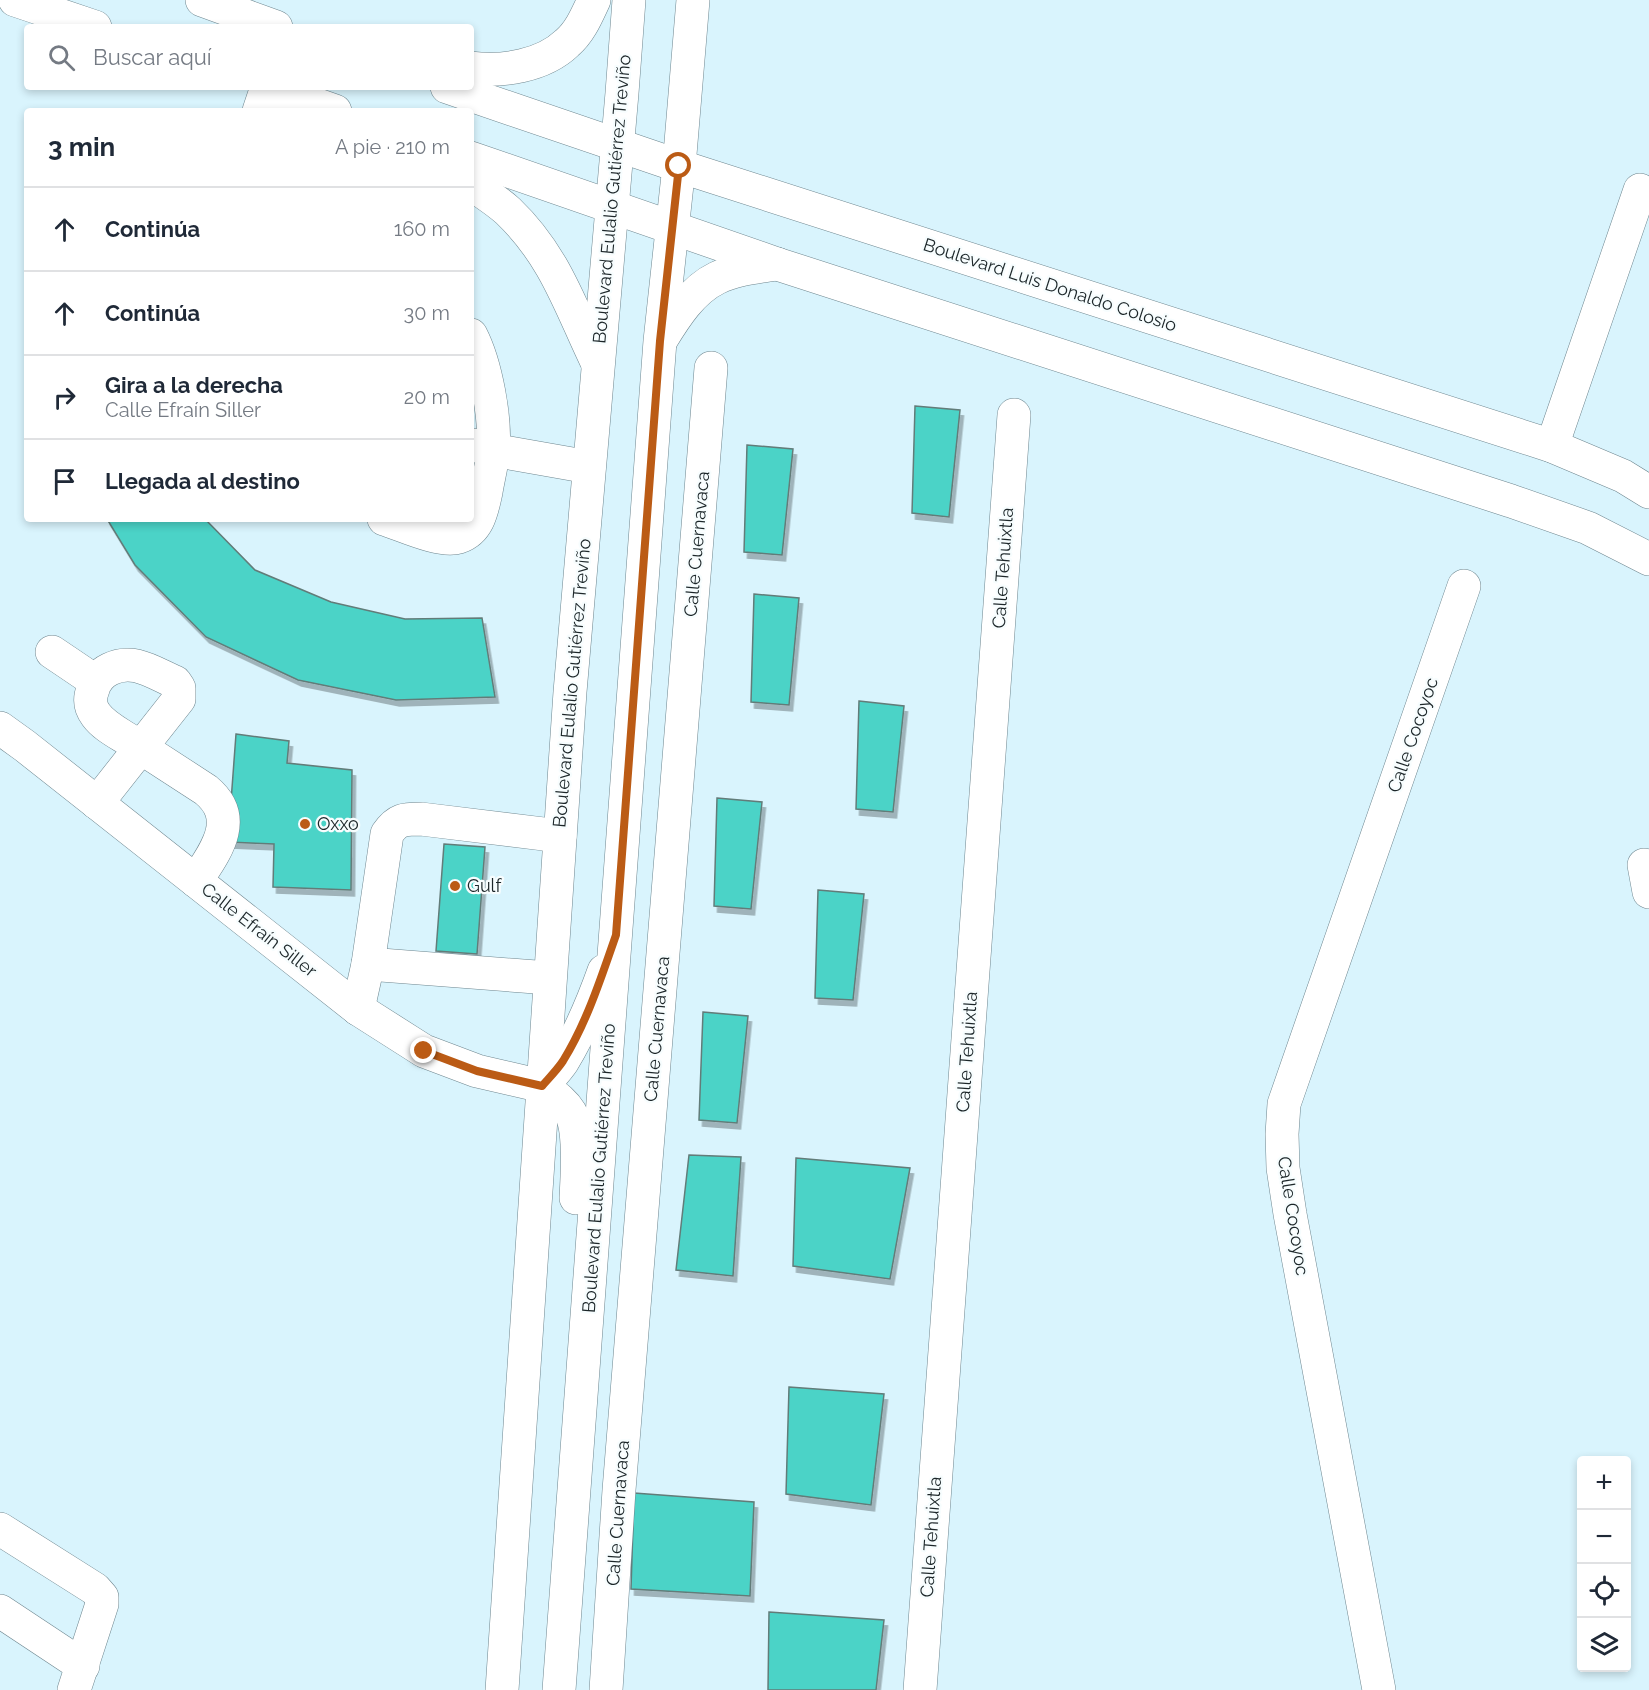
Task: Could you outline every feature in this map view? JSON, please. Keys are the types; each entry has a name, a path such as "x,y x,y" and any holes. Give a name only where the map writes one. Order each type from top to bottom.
{"main road":[{"path":"15,0 86,24"},
{"path":"202,0 268,24"},
{"path":"474,68 516,67 547,58 568,43 584,22 594,0"},
{"name":"Boulevard Eulalio Gutiérrez Treviño","path":"502,1690 569,703 629,0"},
{"name":"Boulevard Eulalio Gutiérrez Treviño","path":"560,1690 660,341 679,166 693,0"},
{"path":"261,108 266,90"},
{"path":"276,90 326,108"},
{"name":"Boulevard Luis Donaldo Colosio","path":"456,90 679,166 1552,446 1623,476 1649,492"},
{"path":"474,159 777,264 1511,501 1588,528 1649,559"},
{"path":"474,186 507,210 550,262 598,364"},
{"path":"1552,446 1640,190"},
{"path":"660,341 677,314 696,293 716,278 742,269 777,264"},
{"path":"393,522 439,537 456,538 469,533 477,523 483,506 482,447 492,410 483,369 474,344"},
{"name":"Calle Cuernavaca","path":"606,1690 619,1490 711,368"},
{"name":"Calle Tehuixtla","path":"920,1690 1014,415"},
{"path":"482,447 589,467"},
{"name":"Calle Cocoyoc","path":"1379,1690 1290,1214 1283,1168 1284,1104 1464,586"},
{"path":"52,652 95,681"},
{"path":"97,803 142,748 179,699 179,688 175,682 138,666 114,667 95,681 90,696 90,705 104,723 142,748 207,790 216,798 222,812 223,830 219,844 196,881"},
{"name":"Calle Efraín Siller","path":"0,728 358,1009 424,1051 477,1071 542,1086"},
{"path":"358,1009 368,964 387,834 394,824 406,819 421,819 560,836"},
{"path":"576,1474 565,1407 577,1167 576,1129 571,1114 562,1102 542,1086 562,1062 579,1032 596,993 616,935"},
{"path":"368,964 549,978"},
{"path":"0,1529 99,1592 102,1604 79,1678 0,1611"}],"building":[{"path":"915,406 960,410 949,517 912,513"},
{"path":"747,445 793,449 782,555 744,552"},
{"path":"109,522 208,522 255,570 331,602 405,619 482,618 495,697 396,700 298,680 206,637 135,565"},
{"path":"754,594 799,598 789,705 751,702"},
{"path":"859,701 904,706 893,812 856,809"},
{"path":"236,734 289,741 287,763 352,770 351,890 273,887 274,844 228,842"},
{"path":"717,798 762,802 751,909 714,906"},
{"path":"444,844 485,847 477,954 436,951"},
{"path":"818,890 864,894 853,1000 815,998"},
{"path":"703,1012 748,1016 737,1123 699,1120"},
{"path":"689,1155 741,1157 733,1276 676,1270"},
{"path":"796,1158 910,1168 890,1279 793,1266"},
{"path":"789,1387 884,1394 871,1505 786,1494"},
{"path":"634,1493 754,1502 750,1596 631,1589"},
{"path":"769,1612 884,1620 876,1690 768,1690"}],"place":[{"name":"Oxxo","path":"305,824"},
{"name":"Gulf","path":"455,886"}],"route":[{"path":"424,1051 477,1071 542,1086 562,1062 579,1032 596,993 616,935 660,341 679,166"}]}
